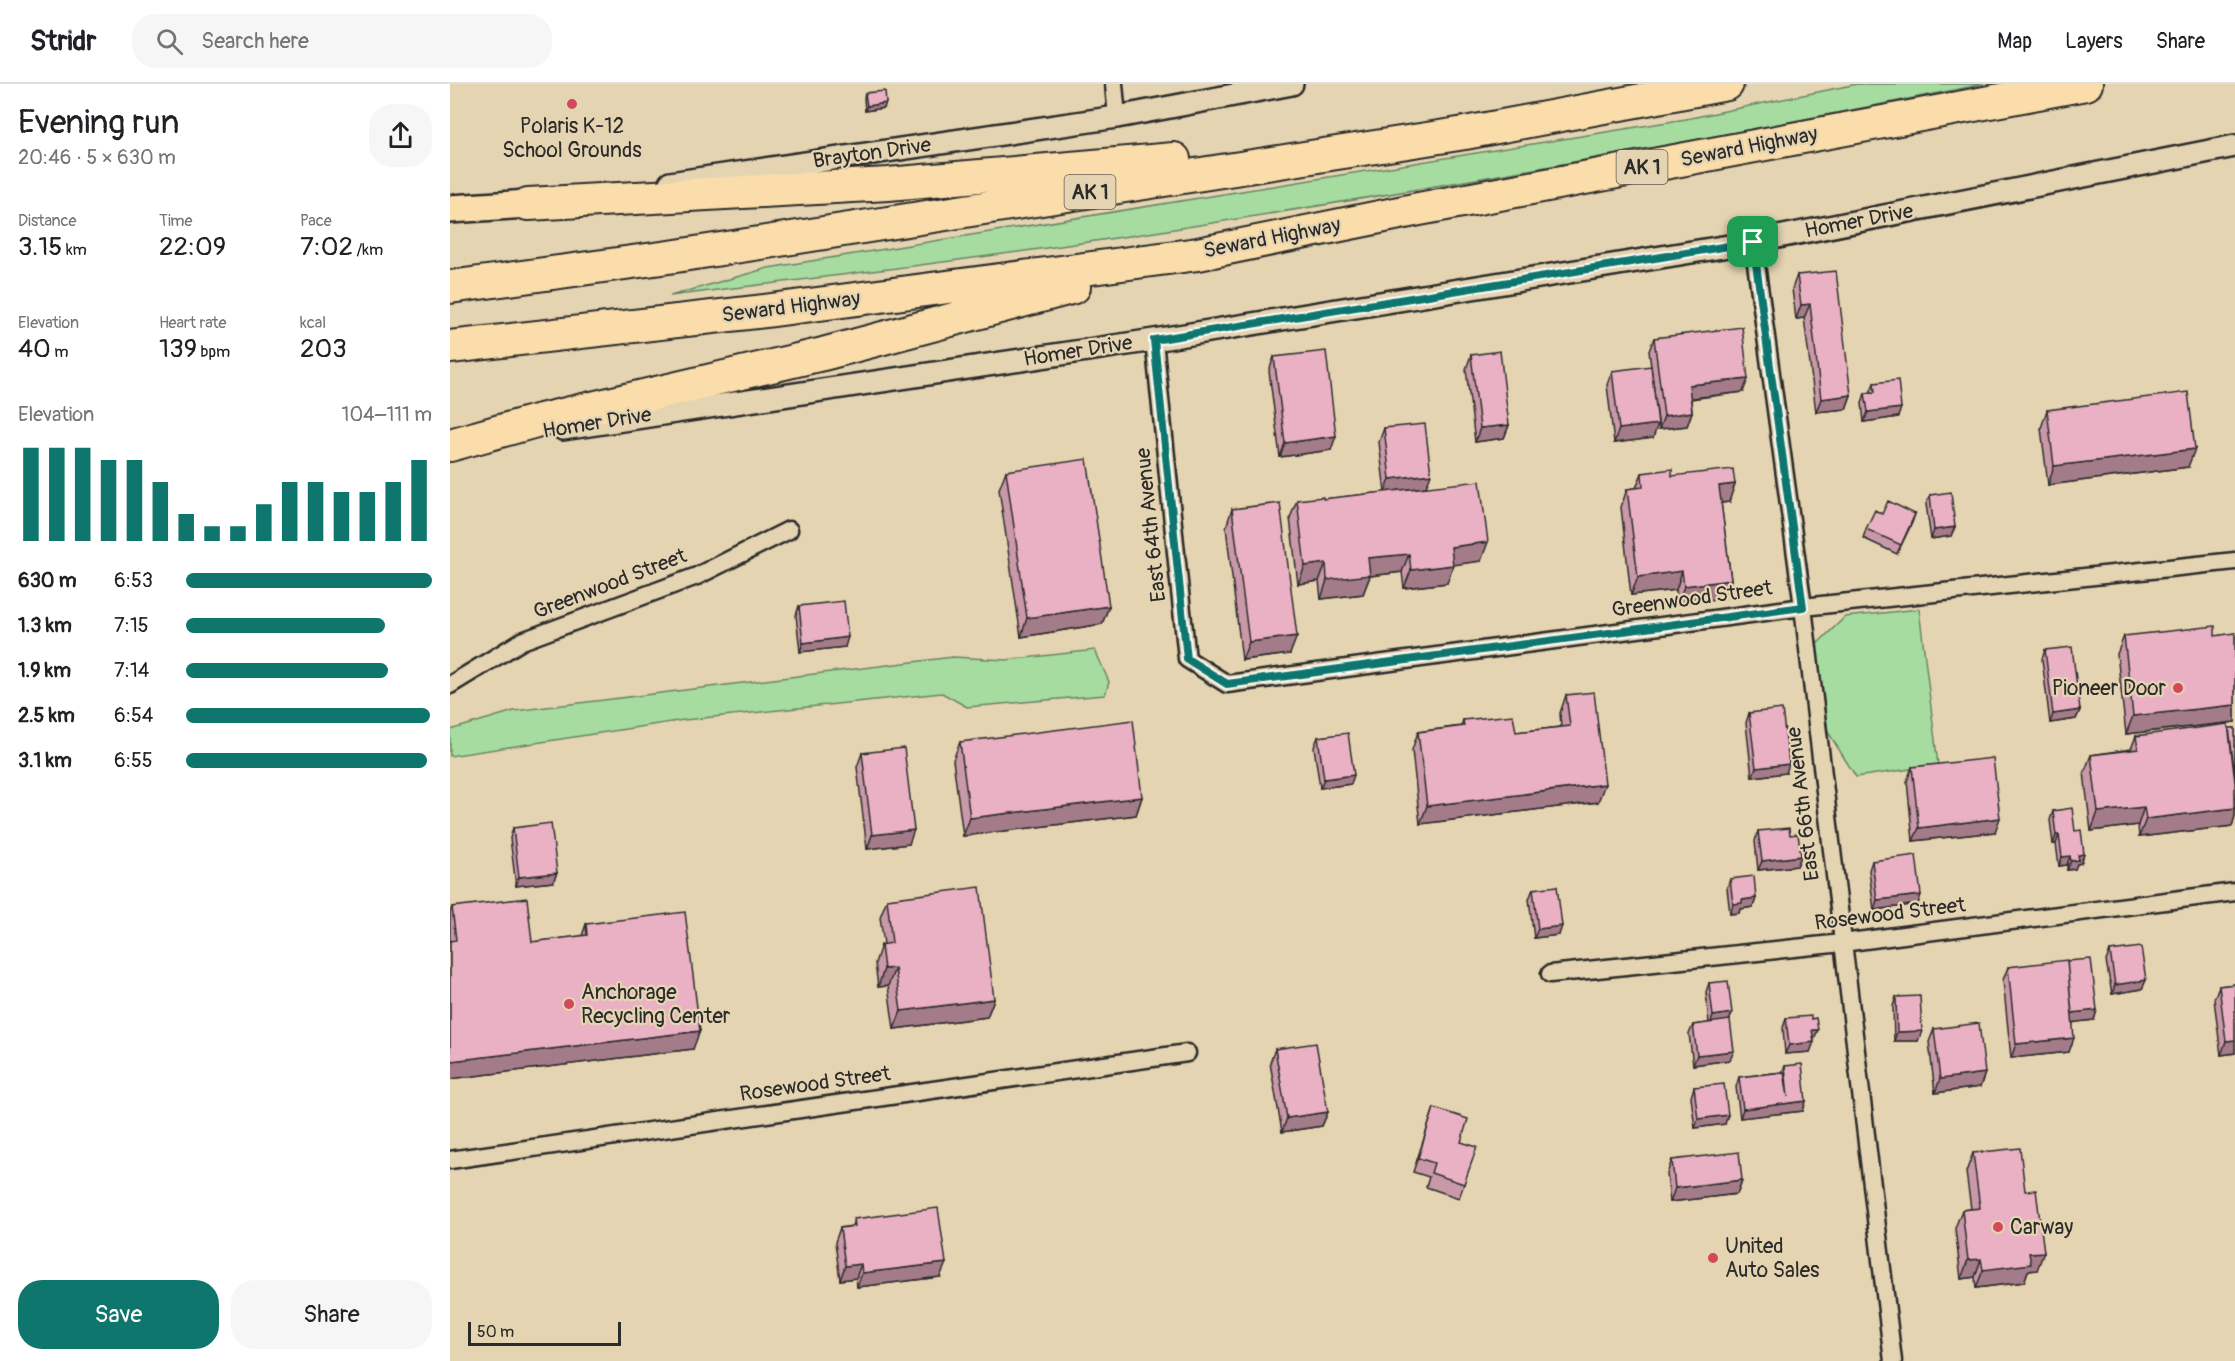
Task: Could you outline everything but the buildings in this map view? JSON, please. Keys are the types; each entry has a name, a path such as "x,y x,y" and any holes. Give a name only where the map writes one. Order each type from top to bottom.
{"highway":[{"name":"AK 1","path":"450,287 675,256 1465,133 1727,84"},
{"name":"Seward Highway","path":"450,347 765,311 1198,254 1443,204 2086,84"},
{"path":"528,204 888,184 1465,133"},
{"path":"450,447 536,421 823,354 1198,254"}],"main road":[{"name":"Brayton Drive","path":"450,209 528,204"}],"street":[{"path":"1113,84 1118,117"},
{"name":"Brayton Drive","path":"528,204 1118,117 1292,84"},
{"name":"Homer Drive","path":"450,447 1154,340 1753,242 2235,146"},
{"name":"East 66th Avenue","path":"1753,242 1803,607 1893,1361"},
{"name":"East 64th Avenue","path":"1154,340 1187,659 1227,684"},
{"name":"Greenwood Street","path":"450,685 522,641 696,576 789,530"},
{"name":"Greenwood Street","path":"1227,684 1803,607 2235,561"},
{"name":"Rosewood Street","path":"1550,974 1842,943 2235,892"},
{"name":"Rosewood Street","path":"450,1160 1187,1053"}],"green space":[{"path":"1857,84 1984,84 1570,162 1259,216 1034,250 670,296 768,268 1686,119"},
{"path":"1919,609 1938,765 1856,777 1828,732 1816,645 1845,617"},
{"path":"1095,650 1109,682 1105,695 967,707 942,693 684,720 450,756 450,730 514,711 953,657 1006,660"}],"place":[{"name":"Polaris K-12 School Grounds","path":"572,104"},
{"name":"Pioneer Door","path":"2178,688"},
{"name":"Anchorage Recycling Center","path":"569,1004"},
{"name":"Carway","path":"1998,1227"},
{"name":"United Auto Sales","path":"1713,1258"}],"route":[{"path":"1753,242 1803,607 1227,684 1187,659 1154,340 1753,242"}]}
